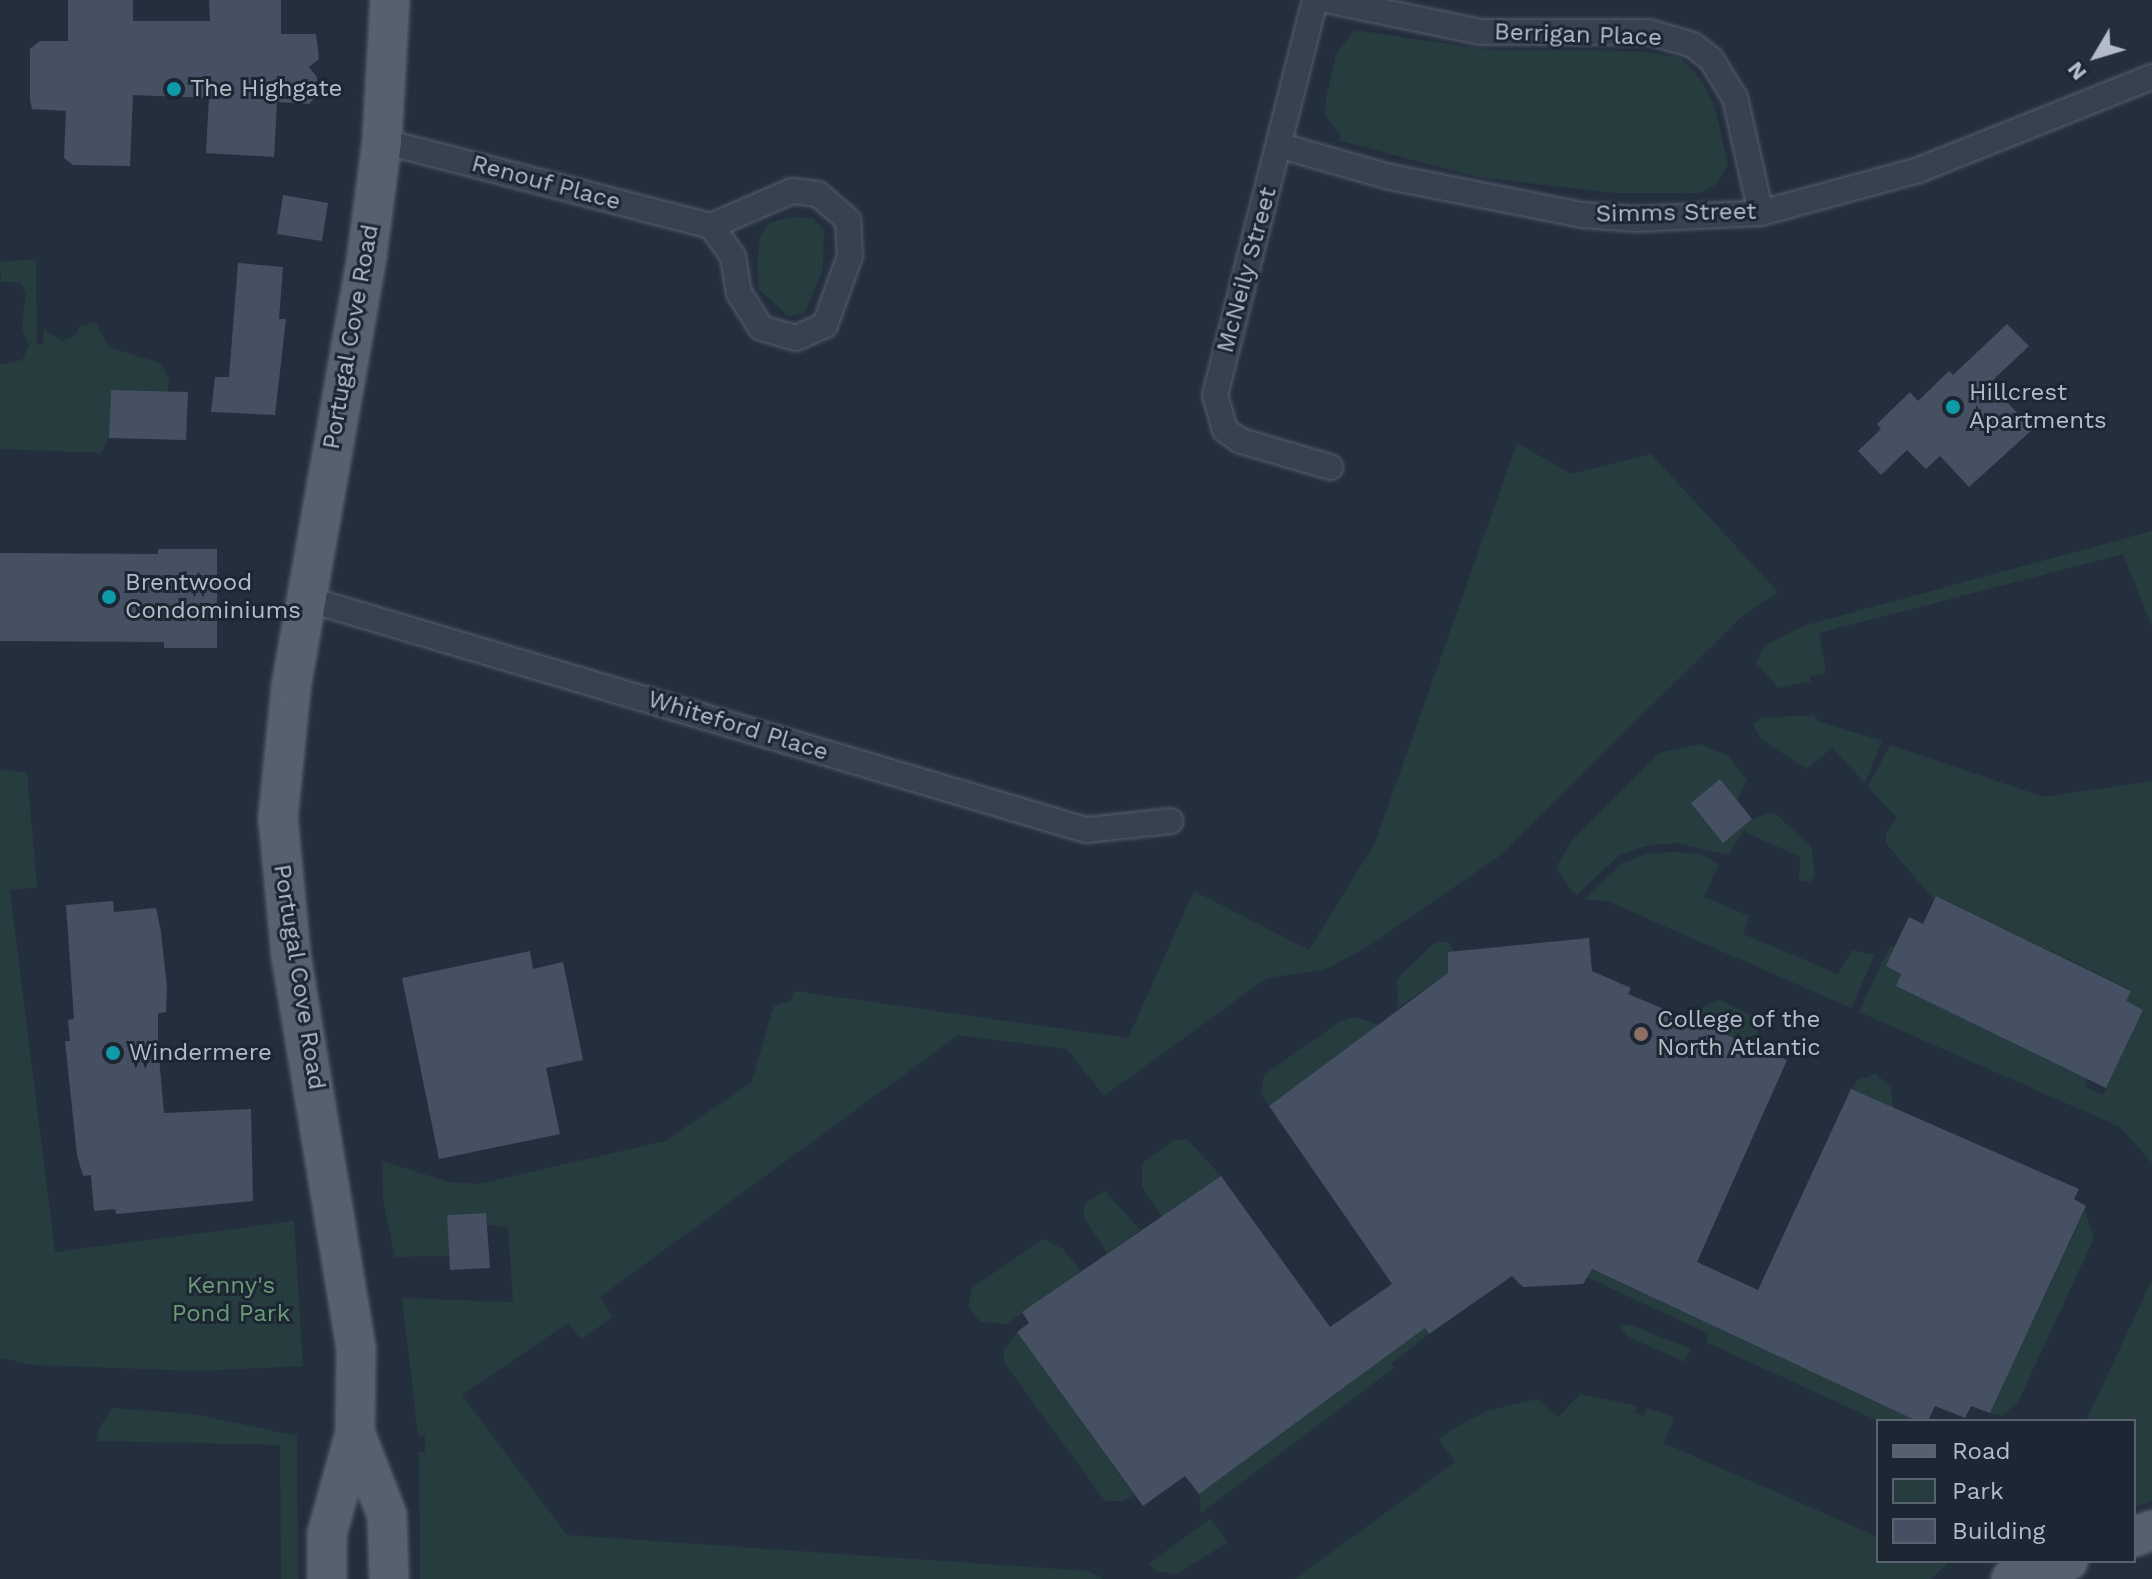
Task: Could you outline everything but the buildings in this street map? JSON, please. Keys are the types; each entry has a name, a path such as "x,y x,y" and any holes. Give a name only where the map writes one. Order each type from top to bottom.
{"main road":[{"name":"Portugal Cove Road","path":"327,1579 327,1534 355,1433 356,1348 342,1240 281,879 278,818 283,748 382,141 390,0"},
{"name":"Portugal Cove Road","path":"355,1433 387,1515 389,1579"},
{"path":"2011,1579 2062,1563"}],"street":[{"name":"McNeily Street","path":"1315,0 1281,146 1220,371 1217,413 1225,430 1241,441 1330,467"},
{"name":"Berrigan Place","path":"1326,0 1481,32 1649,32 1693,45 1711,59 1735,98 1761,213"},
{"name":"Simms Street","path":"1281,146 1390,177 1582,215 1636,219 1761,213 1919,170 2152,77"},
{"name":"Renouf Place","path":"382,141 711,226"},
{"path":"792,191 818,194 848,220 849,244 838,298 825,325 796,338 761,328 739,293 733,256 711,226 792,191"},
{"name":"Whiteford Place","path":"307,599 1086,830 1171,821"}],"green space":[{"path":"1355,30 1490,50 1638,51 1681,58 1704,83 1715,108 1728,164 1717,184 1699,193 1616,193 1477,177 1338,140 1341,135 1325,115 1326,99 1336,54"},
{"path":"793,217 813,218 824,230 823,268 805,313 788,316 759,289 757,268 760,236 769,223"},
{"path":"36,260 37,344 43,344 44,329 62,341 74,337 80,326 95,322 110,348 161,363 169,380 168,391 111,390 109,438 101,453 0,449 0,365 22,360 29,346 22,328 26,292 20,282 1,282 0,261"},
{"path":"1517,443 1571,474 1651,454 1778,592 1739,619 1501,855 1367,947 1324,970 1267,978 1104,1096 1067,1049 958,1035 600,1297 613,1317 581,1339 568,1323 462,1395 567,1535 1088,1571 1103,1579 420,1579 419,1452 425,1452 425,1436 418,1435 402,1298 513,1302 508,1227 487,1225 486,1213 447,1215 449,1256 395,1257 383,1200 382,1161 449,1182 479,1184 665,1141 751,1083 774,1006 791,1001 794,991 1128,1038 1194,891 1309,950 1375,843"},
{"path":"2152,531 2152,627 2123,554 1819,633 1826,673 1810,677 1810,682 1778,688 1756,663 1764,646 1803,626"},
{"path":"1814,715 1817,721 1882,741 1865,783 1832,748 1806,769 1761,739 1753,725 1761,718"},
{"path":"1699,744 1728,756 1747,780 1737,801 1720,779 1691,803 1723,842 1752,819 1774,812 1811,847 1815,876 1810,882 1799,880 1800,857 1743,831 1728,855 1677,843 1645,846 1618,856 1577,895 1571,890 1556,867 1573,839 1659,753"},
{"path":"1890,745 2044,797 2152,781 2152,1163 2120,1127 1859,1012 1890,946 1895,948 1886,966 1901,974 1896,986 2088,1079 2084,1086 2103,1095 2143,1010 2126,1001 2131,990 1937,896 1934,900 1886,843 1886,833 1897,818 1868,787"},
{"name":"Kenny's Pond Park","path":"0,770 27,772 37,887 10,890 55,1252 294,1221 303,1366 199,1371 35,1365 0,1358"},
{"path":"1647,854 1701,854 1719,864 1704,897 1749,916 1743,934 1838,974 1852,950 1875,955 1851,1008 1607,901 1585,899 1621,864"},
{"path":"1435,942 1448,942 1454,952 1448,953 1448,973 1398,1008 1397,979"},
{"path":"1719,1000 1757,1018 1758,1048 1691,1020 1700,1008"},
{"path":"1355,1017 1380,1025 1269,1106 1261,1093 1264,1075 1339,1022"},
{"path":"1876,1074 1891,1087 1893,1109 1851,1089 1858,1080"},
{"path":"1187,1139 1221,1176 1162,1216 1142,1187 1142,1163 1174,1140"},
{"path":"1105,1191 1140,1230 1107,1253 1083,1216 1086,1202"},
{"path":"2085,1210 2094,1238 2018,1402 2002,1416 1990,1413"},
{"path":"1043,1239 1063,1249 1081,1271 1007,1324 980,1322 968,1306 972,1288"},
{"path":"1591,1269 1913,1419 1876,1420 1706,1342 1709,1334 1587,1277"},
{"path":"2152,1280 2152,1501 2136,1507 2136,1419 2087,1419"},
{"path":"1628,1324 1691,1349 1684,1362 1627,1336 1619,1326"},
{"path":"1425,1328 1429,1334 1391,1364 1394,1368 1201,1513 1199,1494"},
{"path":"1017,1332 1134,1495 1123,1501 1105,1501 1005,1364 1003,1351"},
{"path":"1580,1394 1637,1406 1635,1413 1644,1416 1646,1408 1669,1415 1674,1418 1664,1443 1876,1536 1876,1563 1946,1563 1931,1579 1295,1579 1455,1462 1439,1439 1461,1424 1487,1411 1538,1399 1558,1417"},
{"path":"113,1408 193,1414 297,1436 298,1579 281,1579 280,1445 98,1441 99,1428"},
{"path":"1210,1519 1228,1542 1178,1574 1157,1572 1148,1564"}],"place":[{"name":"The Highgate","path":"174,89"},
{"name":"Hillcrest Apartments","path":"1953,407"},
{"name":"Brentwood Condominiums","path":"109,597"},
{"name":"College of the North Atlantic","path":"1641,1034"},
{"name":"Windermere","path":"113,1053"}]}
